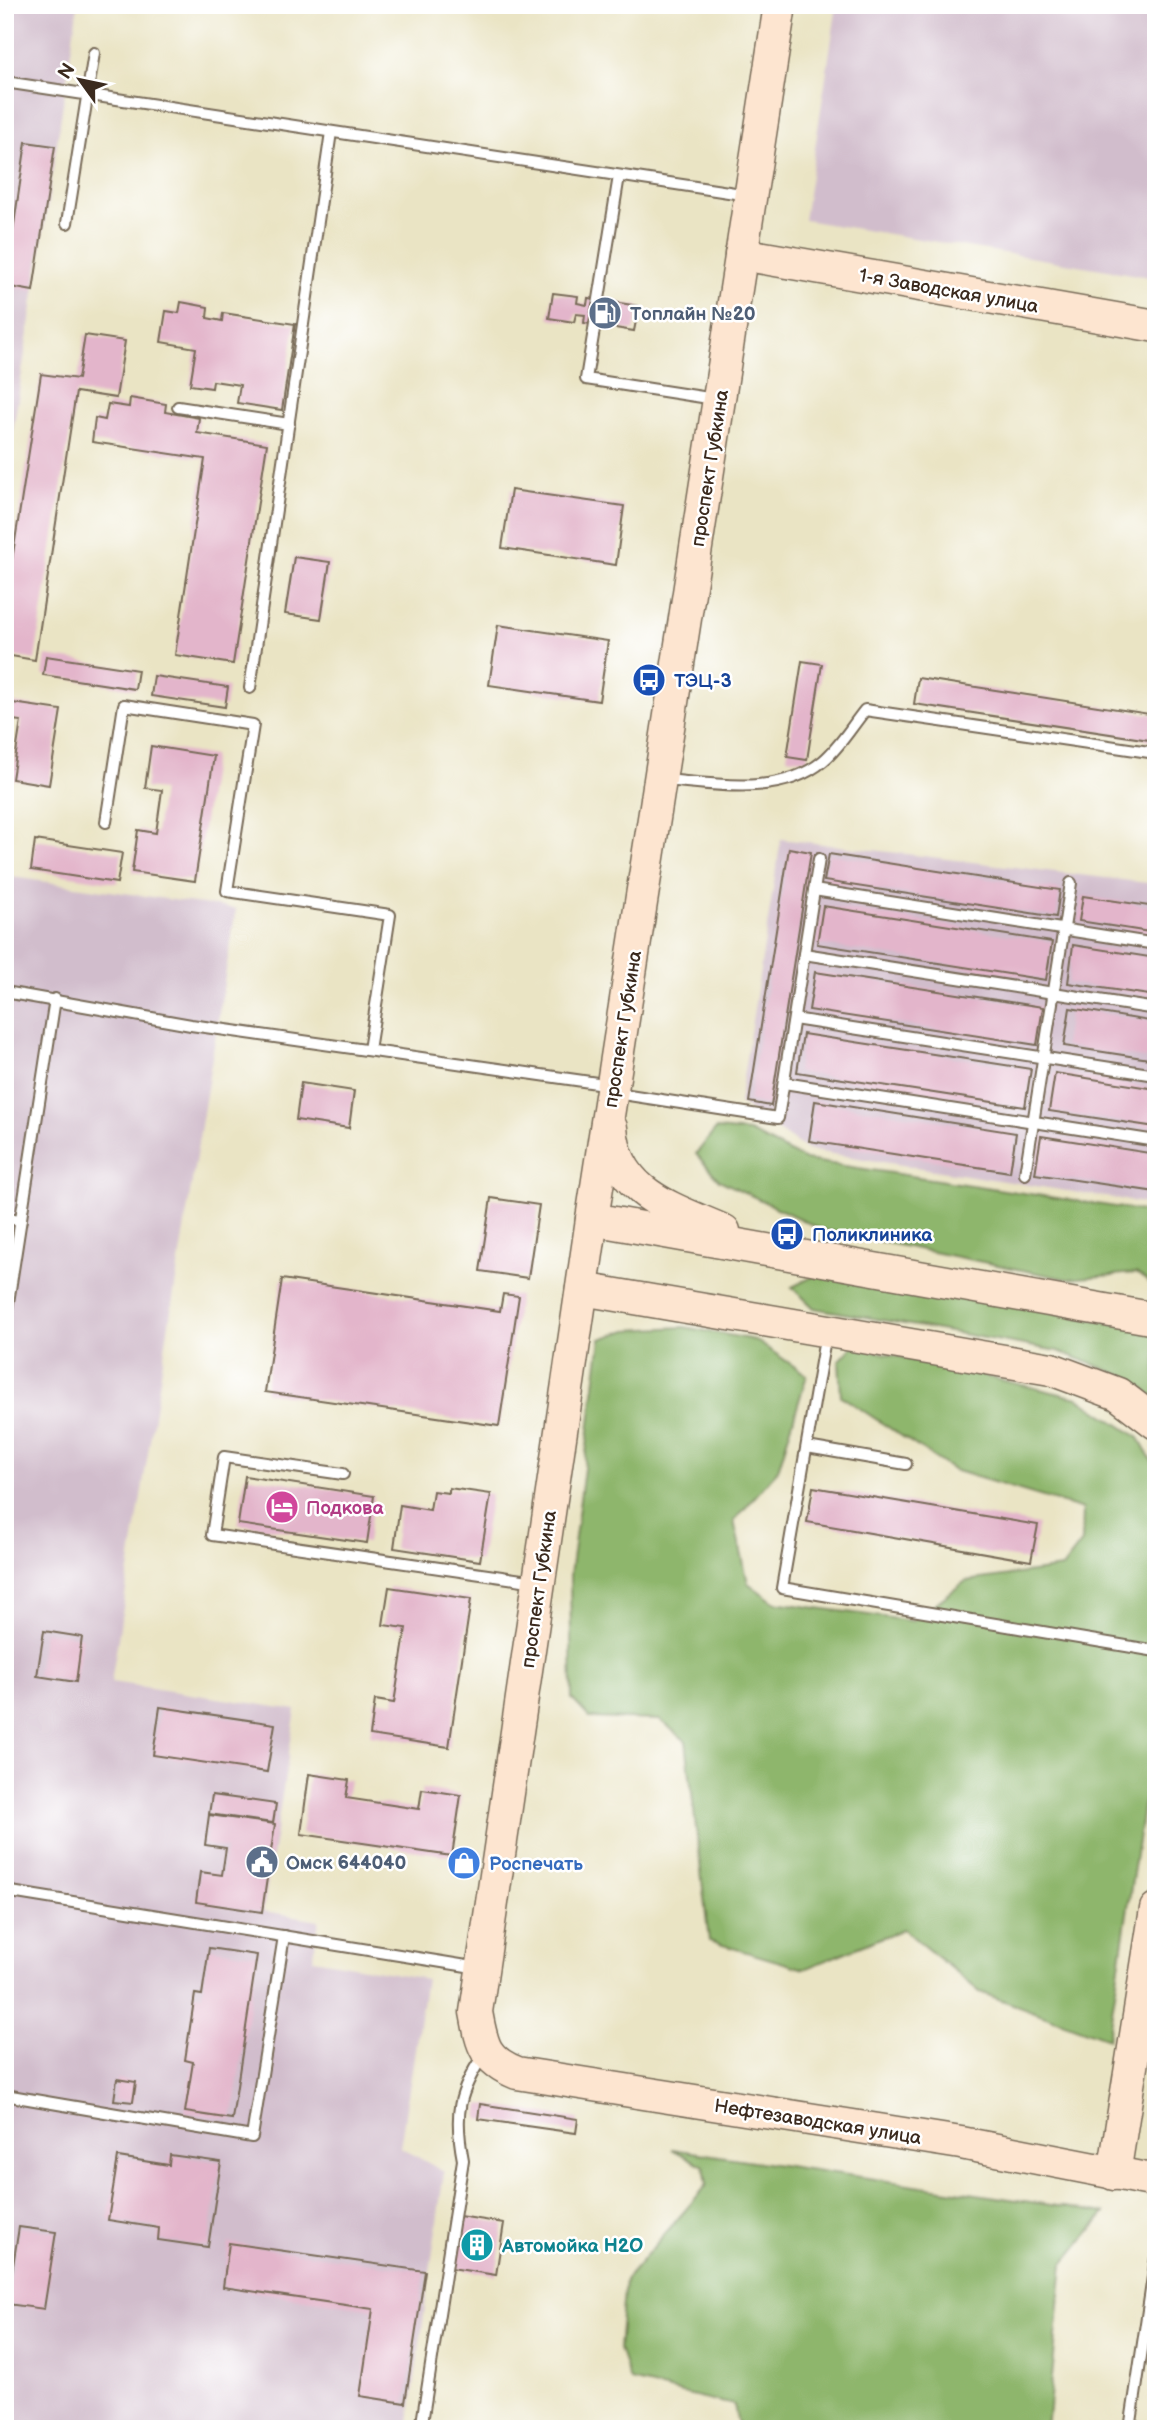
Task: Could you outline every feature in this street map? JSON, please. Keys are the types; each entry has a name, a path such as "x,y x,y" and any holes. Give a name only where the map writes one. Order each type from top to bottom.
{"main road":[{"name":"проспект Губкина","path":"486,2052 477,2012 482,1968 592,1219 780,5"},
{"name":"1-я Заводская улица","path":"741,254 1156,326"},
{"path":"612,1096 613,1151 631,1182 661,1202 771,1251"},
{"path":"592,1219 1156,1319"},
{"path":"582,1289 1051,1368 1118,1394 1156,1423"},
{"path":"1114,2174 1156,1909"},
{"name":"Нефтезаводская улица","path":"486,2052 500,2066 517,2073 961,2143 1156,2181"}],"lane":[{"path":"68,223 94,53"},
{"path":"5,82 751,196"},
{"path":"250,688 331,132"},
{"path":"619,176 586,379 719,400"},
{"path":"178,407 289,424"},
{"path":"106,822 124,705 253,725 228,891 390,915 369,1050"},
{"path":"661,780 736,786 786,780 823,761 865,710 1156,753"},
{"path":"5,992 191,1025 369,1050 612,1096 778,1118 819,859"},
{"path":"1025,1174 1071,883"},
{"path":"814,890 1156,944"},
{"path":"804,954 1156,1009"},
{"path":"5,1322 55,999"},
{"path":"794,1019 1156,1075"},
{"path":"784,1083 1156,1141"},
{"path":"5,1218 21,1220"},
{"path":"827,1331 782,1588 1156,1651"},
{"path":"807,1447 906,1464"},
{"path":"343,1474 224,1457 212,1535 539,1583"},
{"path":"5,1891 482,1968"},
{"path":"5,2095 252,2137 284,1936"},
{"path":"421,2429 463,2160 457,2131 458,2104 470,2076 486,2052"},
{"path":"1130,2429 1156,2257"}],"shaded area":[{"path":"5,5 78,5 5,484"},
{"path":"837,5 1156,5 1156,278 804,220"},
{"path":"781,839 1156,884 1156,1205 807,1150 739,1103"},
{"path":"5,876 236,909 111,1682 296,1710 263,1911 319,1920 313,1959 426,1979 400,2147 444,2172 408,2429 5,2429"}],"green space":[{"path":"716,1129 749,1132 805,1160 1156,1213 1156,1287 1136,1273 1067,1279 823,1230 719,1180 696,1154"},
{"path":"824,1271 1156,1331 1156,1398 1129,1378 1058,1351 814,1308 792,1287"},
{"path":"684,1327 755,1340 807,1375 778,1470 734,1521 748,1583 774,1602 912,1621 966,1581 1062,1568 1082,1542 1083,1509 953,1470 841,1396 839,1361 853,1346 1078,1398 1139,1438 1156,1468 1156,1722 1108,2039 980,1992 903,1929 804,1969 709,1941 686,1741 660,1720 590,1718 572,1699 570,1575 601,1339 627,1330"},
{"path":"1156,2025 1156,2087 1149,2076"},
{"path":"672,2149 1105,2213 1063,2264 1047,2429 739,2429 734,2405 630,2381 619,2349 625,2280 707,2185 704,2166"}],"building":[{"path":"26,142 55,146 33,291 5,286"},
{"path":"553,293 578,296 577,303 587,305 588,298 639,306 634,331 584,323 585,315 576,314 574,322 549,318"},
{"path":"181,302 208,307 207,318 222,321 223,313 295,324 282,410 237,403 240,385 213,381 212,388 190,385 196,348 161,342 166,311 179,313"},
{"path":"85,335 125,341 116,398 76,392 35,660 5,655 5,605 41,374 78,379"},
{"path":"130,398 166,404 165,412 199,418 197,433 267,444 233,664 175,655 205,459 92,442 95,418 105,420 108,404 129,407"},
{"path":"511,490 624,506 616,565 502,548"},
{"path":"294,557 330,562 321,619 285,614"},
{"path":"498,625 608,641 599,701 489,685"},
{"path":"46,656 138,670 135,689 43,675"},
{"path":"802,661 822,664 807,760 787,757"},
{"path":"154,676 228,687 225,707 151,696"},
{"path":"918,678 1156,715 1156,741 914,704"},
{"path":"6,702 61,710 49,785 12,779 21,721 5,719"},
{"path":"151,746 214,756 195,881 132,872 138,830 156,833 162,790 145,788"},
{"path":"35,840 122,853 117,883 31,870"},
{"path":"789,848 811,852 771,1106 749,1102"},
{"path":"829,854 1060,890 1056,917 824,881"},
{"path":"1083,896 1156,907 1156,933 1079,921"},
{"path":"823,906 1052,942 1046,980 817,944"},
{"path":"1073,945 1156,958 1156,996 1068,983"},
{"path":"815,972 1043,1007 1037,1045 809,1010"},
{"path":"1070,1008 1156,1022 1156,1060 1064,1046"},
{"path":"803,1034 1031,1069 1025,1107 797,1072"},
{"path":"1055,1073 1156,1089 1156,1127 1049,1111"},
{"path":"301,1083 354,1091 349,1128 296,1120"},
{"path":"815,1101 1016,1133 1010,1172 809,1141"},
{"path":"1041,1136 1156,1154 1156,1192 1035,1174"},
{"path":"491,1198 539,1205 528,1278 480,1271"},
{"path":"282,1279 500,1311 503,1294 519,1296 499,1426 265,1392"},
{"path":"245,1476 374,1496 367,1543 238,1524"},
{"path":"813,1487 1038,1525 1031,1561 807,1522"},
{"path":"449,1488 491,1494 480,1561 394,1548 400,1505 430,1510 433,1491 449,1493"},
{"path":"389,1587 471,1599 449,1747 370,1735 375,1700 394,1703 406,1628 383,1625"},
{"path":"44,1631 82,1637 76,1682 37,1676"},
{"path":"160,1707 275,1724 267,1772 153,1755"},
{"path":"309,1774 349,1780 346,1798 419,1809 422,1789 461,1795 452,1856 301,1834"},
{"path":"212,1795 276,1804 273,1823 209,1814"},
{"path":"209,1815 275,1824 262,1912 196,1902 200,1872 222,1875 226,1848 205,1845"},
{"path":"457,1857 465,1858 463,1868 455,1867"},
{"path":"209,1948 257,1955 232,2119 185,2112 193,2062 185,2060 195,1994 202,1995"},
{"path":"117,2079 136,2082 133,2102 114,2100"},
{"path":"480,2104 578,2119 576,2133 478,2119"},
{"path":"170,2155 221,2162 208,2247 158,2240 159,2228 108,2220 118,2157 169,2165"},
{"name":"Автомойка H2O","path":"459,2216 504,2223 496,2275 451,2268"},
{"path":"19,2227 56,2232 44,2309 7,2304"},
{"path":"229,2243 425,2271 405,2403 360,2396 373,2309 223,2287"}],"place":[{"name":"Топлайн №20","path":"605,313"},
{"name":"ТЭЦ-3","path":"649,680"},
{"name":"Поликлиника","path":"787,1234"},
{"name":"Подкова","path":"282,1507"},
{"name":"Омск 644040","path":"262,1862"},
{"name":"Роспечать","path":"464,1863"},
{"name":"Автомойка H2O","path":"477,2245"}]}
